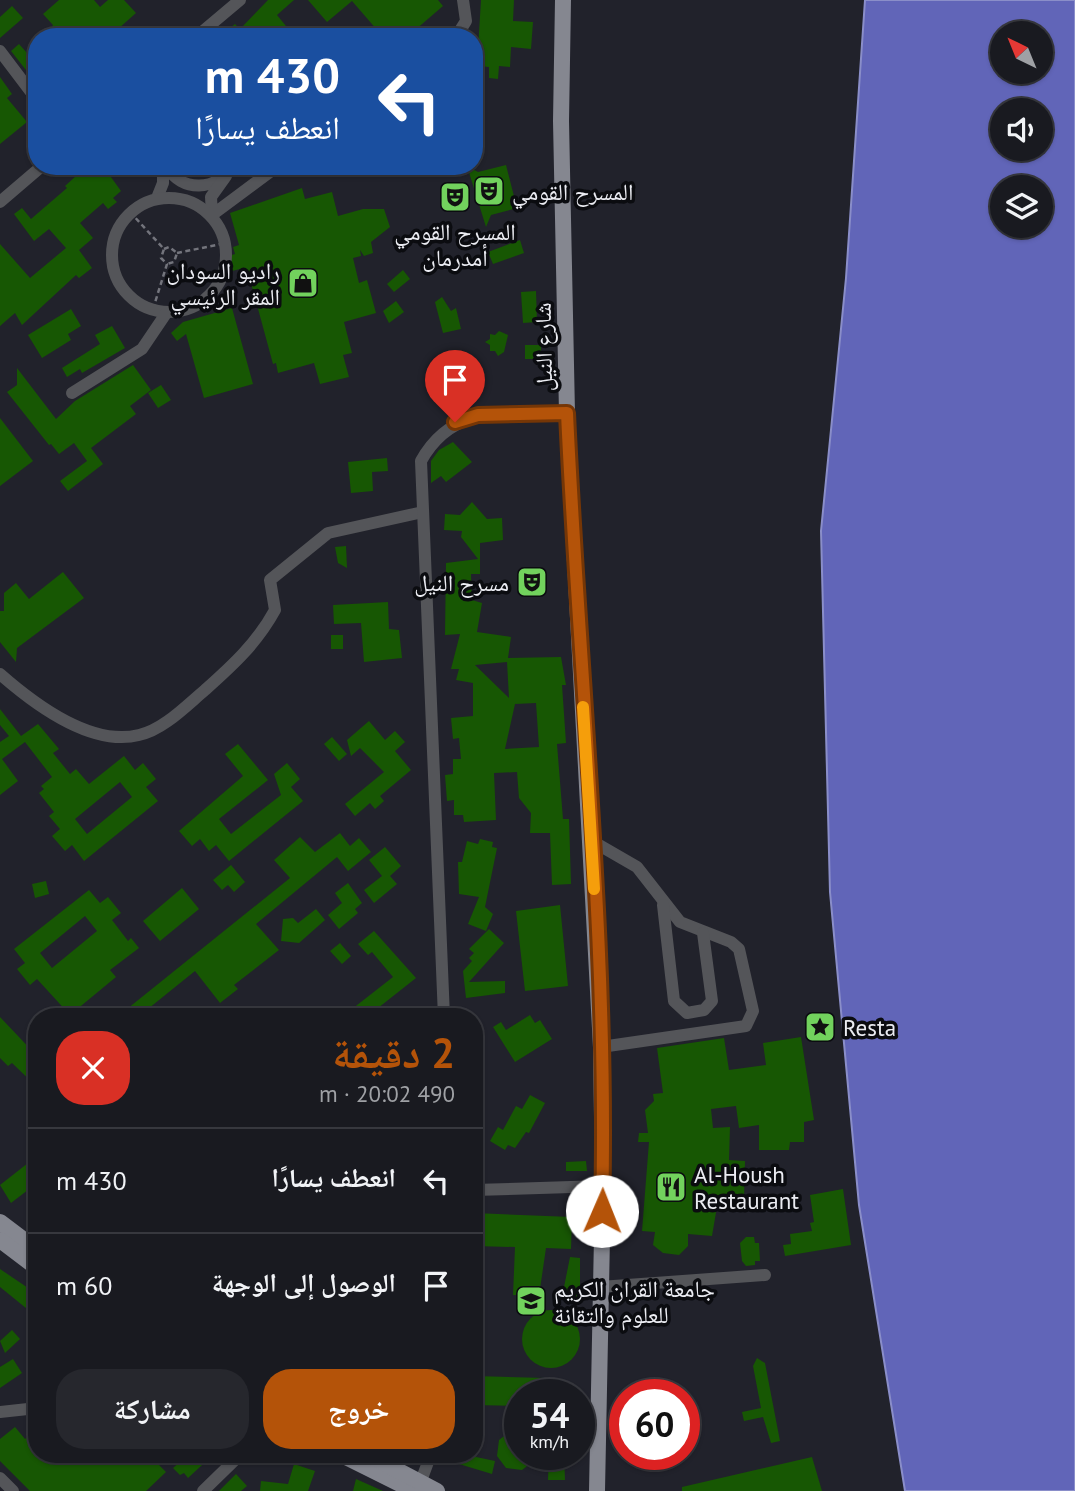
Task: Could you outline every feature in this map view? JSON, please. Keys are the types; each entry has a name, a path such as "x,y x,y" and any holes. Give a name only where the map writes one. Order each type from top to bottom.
{"main road":[{"name":"شارع النيل","path":"563,0 561,121 567,413 601,1048 603,1186 597,1491"},
{"path":"0,1222 28,1243"},
{"path":"0,1240 28,1261"},
{"path":"355,1463 393,1486 417,1486 437,1491"},
{"path":"381,1463 417,1486"}],"street":[{"path":"207,28 240,0"},
{"path":"462,28 466,21 463,0"},
{"path":"0,51 28,88"},
{"path":"0,202 32,175"},
{"path":"157,198 163,175"},
{"path":"173,175 180,182 194,186 212,185 224,175"},
{"path":"212,215 182,198 157,198 130,212 117,231 112,253 115,274 127,294 153,310 167,312 186,310 205,300 222,279 227,256 226,243 212,215 211,197 226,175"},
{"path":"212,215 266,175"},
{"path":"72,393 142,349 167,312"},
{"path":"444,1008 421,461 432,442 455,422 478,415 567,413"},
{"path":"0,674 59,718 110,735 139,735 157,728 246,653 275,610 270,580 320,539 328,533 423,512"},
{"path":"592,841 637,867 680,922 731,942 739,949 753,1011 746,1026 601,1048"},
{"path":"663,901 674,1001 687,1013 704,1010 712,1001 703,933"},
{"path":"483,1190 603,1186"},
{"path":"600,1287 765,1275"},
{"path":"0,1412 28,1409"},
{"path":"203,1491 232,1463"},
{"path":"417,1486 427,1463"},
{"path":"0,1478 13,1491"}],"path":[{"path":"130,212 164,249"},
{"path":"164,249 169,247 177,253 226,243"},
{"path":"164,249 161,258 167,264"},
{"path":"167,264 174,262 177,253"},
{"path":"153,310 167,264"}],"shaded area":[{"path":"865,0 1075,0 1075,1491 905,1491 859,1205 830,892 821,531 846,278"}],"building":[{"path":"59,0 94,0 100,7 108,0 124,0 136,13 119,28 51,28 53,25 43,14"},
{"path":"268,0 294,0 277,15 288,28 241,28"},
{"path":"308,0 438,0 443,6 417,28 375,28 352,1 327,22"},
{"path":"481,0 514,0 513,21 533,22 531,49 511,47 510,67 499,66 498,79 489,78 489,67 483,66 483,28 479,28"},
{"path":"12,6 23,18 0,38 0,17"},
{"path":"19,44 28,52 28,73 11,51"},
{"path":"0,77 12,94 7,98 27,122 0,144"},
{"name":"المسرح القومي","path":"506,165 517,208 491,215 486,227 470,175 483,175 483,171"},
{"path":"109,175 121,191 113,198 117,202 108,209 103,203 80,223 93,238 79,250 92,268 79,278 76,275 22,325 15,313 0,326 0,244 30,278 66,248 49,229 34,241 14,214 22,208 31,219 67,188 65,186 76,176"},
{"name":"راديو السودان المقر الرئيسي","path":"302,188 305,199 332,192 338,216 363,209 384,209 390,227 371,242 373,253 364,256 360,250 361,256 353,258 359,283 367,280 376,313 344,322 352,353 343,355 349,377 320,384 314,363 278,373 276,363 273,364 248,272 241,273 240,269 232,271 228,256 235,254 233,247 239,245 230,213"},
{"path":"520,240 524,253 493,264 488,252"},
{"path":"403,270 410,279 394,292 387,284"},
{"path":"536,291 537,322 523,323 521,292"},
{"path":"442,297 451,311 456,308 461,329 443,333 435,302"},
{"path":"396,301 404,312 389,323 383,311"},
{"path":"232,308 253,384 204,398 186,334 177,341 171,333 183,322"},
{"path":"71,309 81,326 68,334 71,340 42,358 28,335"},
{"path":"112,326 125,348 82,373 80,369 67,377 62,368 100,344 95,335"},
{"path":"499,331 508,335 504,352 498,356 495,351 490,351 490,345 485,342 490,339 490,334 495,335"},
{"path":"525,345 541,345 541,359 525,359"},
{"path":"133,365 151,390 130,406 136,414 91,448 103,464 68,491 60,481 87,461 74,443 59,454 7,392 17,385 17,368 56,419 75,401"},
{"path":"436,375 441,387 431,391 426,379"},
{"path":"161,385 171,400 158,408 148,393"},
{"path":"0,418 33,461 0,486"},
{"path":"453,442 472,462 446,482 441,476 431,483 431,461 439,450"},
{"path":"387,458 388,471 372,472 373,491 351,493 348,462"},
{"path":"472,502 487,519 502,518 503,540 480,543 480,574 471,574 472,600 482,603 477,632 511,637 508,658 561,657 566,685 562,685 566,743 557,744 563,819 569,819 571,884 552,885 550,833 530,833 531,813 519,798 517,772 494,773 496,820 464,822 463,815 454,815 454,800 447,801 445,775 453,774 453,759 461,759 459,738 453,739 451,718 473,716 473,683 456,680 459,669 451,669 460,634 445,635 446,563 478,559 461,537 462,531 444,530 445,514 460,515","holes":["507,662 509,698 475,665","536,703 539,747 505,749 515,704"]},
{"path":"346,546 347,568 338,563 335,547"},
{"path":"63,572 84,598 17,648 16,662 0,642 0,611 4,611 4,593 16,583 29,599"},
{"path":"388,602 389,629 399,630 402,658 364,662 361,623 334,624 333,605"},
{"path":"331,635 343,635 343,649 331,649"},
{"path":"0,709 21,736 38,724 59,749 53,753 70,774 76,769 89,784 124,756 135,770 143,763 156,779 146,787 158,801 84,861 72,845 65,851 52,836 60,829 49,816 54,812 39,793 44,789 41,786 52,777 25,742 2,759 18,781 0,795 0,742 9,736 0,725","holes":["120,782 132,797 87,834 75,819"]},
{"path":"369,721 385,740 395,731 405,742 395,751 411,770 380,796 384,801 375,809 370,803 355,816 345,804 384,772 360,748 351,756 347,740"},
{"path":"332,737 347,754 339,761 324,744"},
{"path":"238,744 268,780 219,819 231,834 281,795 274,774 287,763 300,779 291,787 303,801 229,861 216,845 209,851 200,839 192,846 179,831 243,776 225,754"},
{"path":"340,833 350,846 359,838 371,852 348,871 337,857 256,924 279,950 234,985 238,989 220,1003 195,971 149,1008 128,1008 290,878 274,860 300,837 315,852"},
{"path":"480,839 493,842 492,847 497,848 485,907 493,914 486,931 468,924 479,897 459,894 458,862 462,862 467,841 478,844"},
{"path":"385,847 401,866 390,876 397,884 374,903 364,890 382,876 369,860"},
{"path":"231,865 245,882 234,892 228,885 222,890 213,880"},
{"path":"46,881 49,894 35,898 32,884"},
{"path":"348,883 362,903 355,909 358,913 339,929 328,915 342,903 335,893"},
{"path":"182,888 199,909 160,941 143,921"},
{"path":"89,890 100,903 108,897 121,913 112,920 128,941 131,938 139,948 110,970 116,977 78,1008 64,1008 37,979 30,985 17,969 25,963 14,949","holes":["85,916 97,931 52,968 40,953"]},
{"path":"560,905 568,986 525,991 516,911"},
{"path":"316,909 325,920 299,943 281,941 283,919 293,918 298,923"},
{"path":"489,929 504,943 469,982 505,981 505,993 466,998 463,971 472,961 469,958 474,953 469,949"},
{"path":"374,931 416,978 378,1008 353,1008 393,977 372,952 368,955 358,944"},
{"path":"340,943 351,956 342,964 330,951"},
{"path":"530,1015 535,1023 540,1020 552,1039 515,1062 493,1027 501,1022 506,1030"},
{"path":"0,1017 28,1047 28,1078 12,1063 8,1066 0,1058"},
{"path":"801,1037 814,1120 804,1122 804,1142 790,1142 789,1150 759,1150 759,1125 739,1128 736,1106 711,1109 713,1128 730,1127 729,1160 745,1161 744,1198 719,1195 712,1236 688,1234 688,1246 679,1255 663,1253 653,1245 655,1232 642,1231 649,1142 638,1142 639,1133 648,1133 645,1110 654,1101 653,1094 663,1093 657,1048 724,1038 729,1070 766,1065 763,1043"},
{"path":"530,1095 545,1103 529,1133 526,1132 515,1148 508,1145 505,1150 490,1141 498,1127 503,1130 516,1106 522,1109"},
{"path":"586,1161 587,1171 566,1171 566,1162"},
{"path":"28,1163 28,1190 11,1203 0,1185"},
{"path":"843,1189 851,1245 785,1256 783,1245 791,1244 790,1234 812,1231 810,1223 814,1222 810,1195"},
{"path":"483,1213 572,1217 571,1249 546,1248 539,1296 513,1295 515,1247 483,1246"},
{"path":"746,1237 754,1237 755,1243 759,1243 760,1261 755,1261 755,1265 746,1266 742,1261 740,1243"},
{"path":"570,1257 580,1258 580,1298 562,1297"},
{"path":"0,1269 28,1288 28,1310 0,1287"},
{"path":"551,1310 567,1315 575,1323 580,1339 575,1355 567,1363 551,1368 535,1363 527,1355 522,1339 527,1323 535,1315"},
{"path":"12,1330 20,1339 5,1353 0,1341"},
{"path":"757,1358 765,1363 780,1441 771,1443 763,1417 744,1421 742,1412 761,1408 753,1366"},
{"path":"13,1359 22,1373 0,1388 0,1367"},
{"path":"483,1376 545,1378 504,1379 504,1406 483,1405"},
{"path":"15,1427 25,1439 28,1436 28,1463 157,1463 166,1472 146,1491 30,1491 0,1461 0,1439"},
{"path":"504,1436 504,1465 497,1456 499,1440"},
{"path":"812,1457 822,1491 682,1491 682,1487"},
{"path":"483,1458 495,1461 492,1474 459,1464 483,1463"},
{"path":"179,1463 204,1463 188,1478 173,1468"},
{"path":"294,1464 315,1471 308,1491 260,1491 261,1481 288,1484"},
{"path":"548,1470 565,1470 565,1480 548,1480"},
{"path":"236,1474 247,1486 241,1491 219,1491"},
{"path":"356,1479 383,1491 353,1491"}],"slow traffic":[{"path":"583,707 594,889"}],"place":[{"name":"المسرح القومي","path":"489,191"},
{"name":"المسرح القومي أمدرمان","path":"455,197"},
{"name":"راديو السودان المقر الرئيسي","path":"303,283"},
{"name":"مسرح النيل","path":"532,582"},
{"name":"Resta","path":"820,1027"},
{"name":"Al-Housh Restaurant","path":"671,1187"},
{"name":"جامعة القران الكريم للعلوم والتقانة","path":"531,1301"}],"route":[{"path":"455,422 478,415 567,413 601,1048 602,1211"}]}
